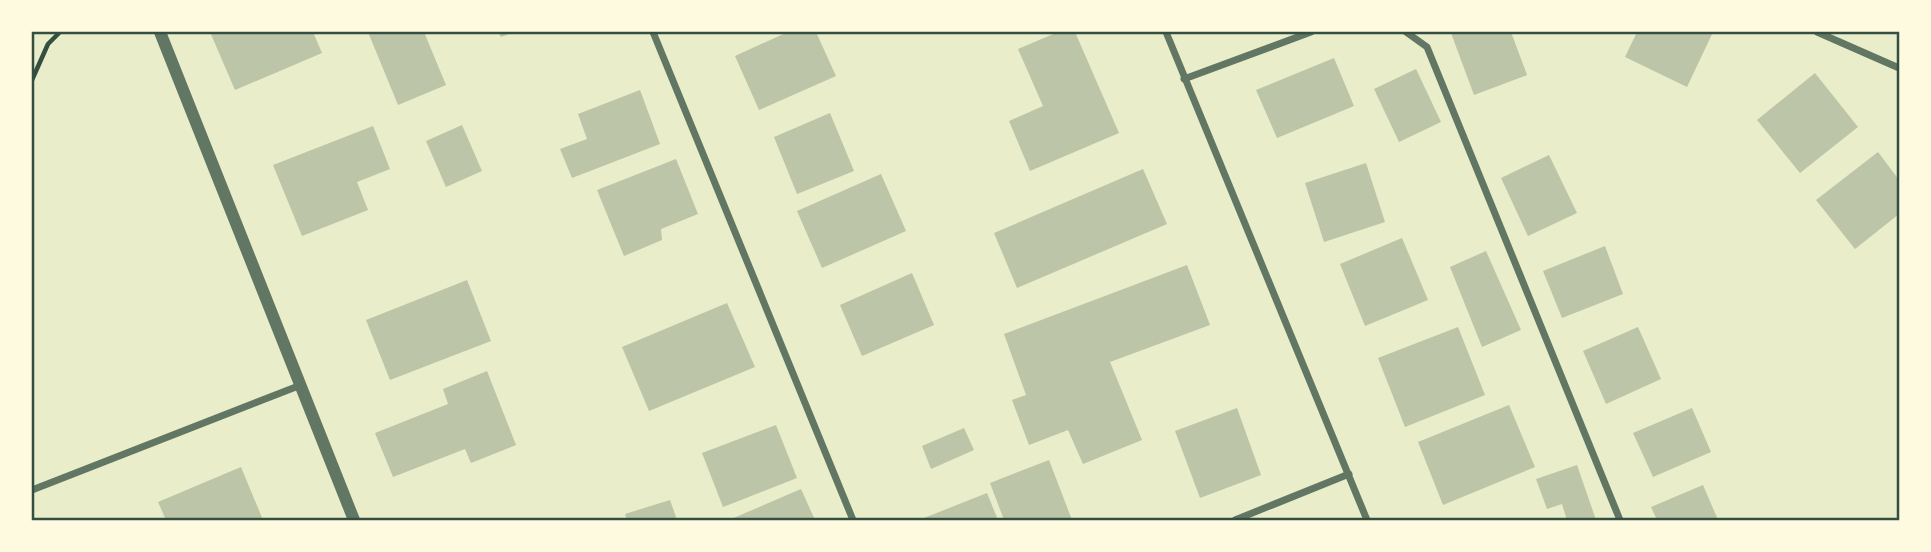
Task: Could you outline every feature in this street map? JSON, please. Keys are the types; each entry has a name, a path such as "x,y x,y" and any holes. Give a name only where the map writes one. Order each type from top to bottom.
{"street":[{"path":"160,32 354,520"},
{"path":"653,32 853,520"},
{"path":"1166,32 1367,520"},
{"path":"1184,79 1311,32"},
{"path":"1406,32 1427,47 1620,520"},
{"path":"1817,32 1899,68"},
{"path":"32,490 301,385"},
{"path":"1235,520 1349,474"}],"path":[{"path":"32,80 48,44 60,32"}],"building":[{"path":"210,32 313,32 322,53 235,90"},
{"path":"368,32 424,32 446,85 398,105"},
{"path":"498,32 515,32 501,37"},
{"path":"788,32 816,32 836,76 759,110 735,56"},
{"path":"1058,32 1075,32 1119,133 1030,171 1009,121 1043,106 1018,49"},
{"path":"1511,32 1527,75 1474,95 1451,33"},
{"path":"1637,32 1713,32 1687,87 1625,57"},
{"path":"1334,58 1354,106 1277,138 1256,90"},
{"path":"1416,69 1441,122 1399,142 1374,89"},
{"path":"1815,73 1858,127 1800,173 1757,120"},
{"path":"640,90 660,144 572,178 560,149 587,139 578,114"},
{"path":"830,113 854,171 797,194 774,137"},
{"path":"462,125 482,171 446,187 426,141"},
{"path":"373,126 390,169 357,182 368,210 302,236 273,165"},
{"path":"1878,152 1899,180 1899,214 1855,249 1816,200"},
{"path":"1549,155 1577,213 1528,236 1501,178"},
{"path":"676,159 698,214 661,229 662,240 624,256 597,190"},
{"path":"1366,163 1385,222 1324,242 1305,183"},
{"path":"1143,169 1167,224 1017,288 994,233"},
{"path":"881,174 906,231 822,268 797,211"},
{"path":"1402,238 1428,300 1365,326 1340,264"},
{"path":"1605,246 1623,294 1562,318 1543,271"},
{"path":"1486,251 1521,330 1482,347 1450,267"},
{"path":"1187,265 1210,325 1110,362 1142,440 1083,464 1068,430 1029,445 1012,400 1026,395 1004,334"},
{"path":"912,273 934,325 862,356 840,305"},
{"path":"467,280 491,341 390,380 366,320"},
{"path":"727,303 755,367 649,411 622,347"},
{"path":"1458,327 1485,395 1405,427 1378,358"},
{"path":"1638,327 1661,379 1606,404 1583,351"},
{"path":"487,371 516,445 471,463 465,449 393,477 375,433 448,404 443,389"},
{"path":"1509,405 1535,467 1443,505 1418,442"},
{"path":"1237,408 1261,475 1200,498 1175,431"},
{"path":"1692,408 1711,452 1653,477 1633,433"},
{"path":"776,425 797,478 723,507 702,453"},
{"path":"964,428 974,450 931,469 922,446"},
{"path":"1049,460 1072,520 1004,520 990,483"},
{"path":"1577,465 1596,520 1567,520 1562,504 1547,509 1536,479"},
{"path":"241,467 263,520 166,520 158,502"},
{"path":"1703,485 1718,520 1657,520 1651,507"},
{"path":"801,489 815,520 729,520"},
{"path":"987,493 998,520 919,520"},
{"path":"670,500 677,520 627,520 625,514"}]}
